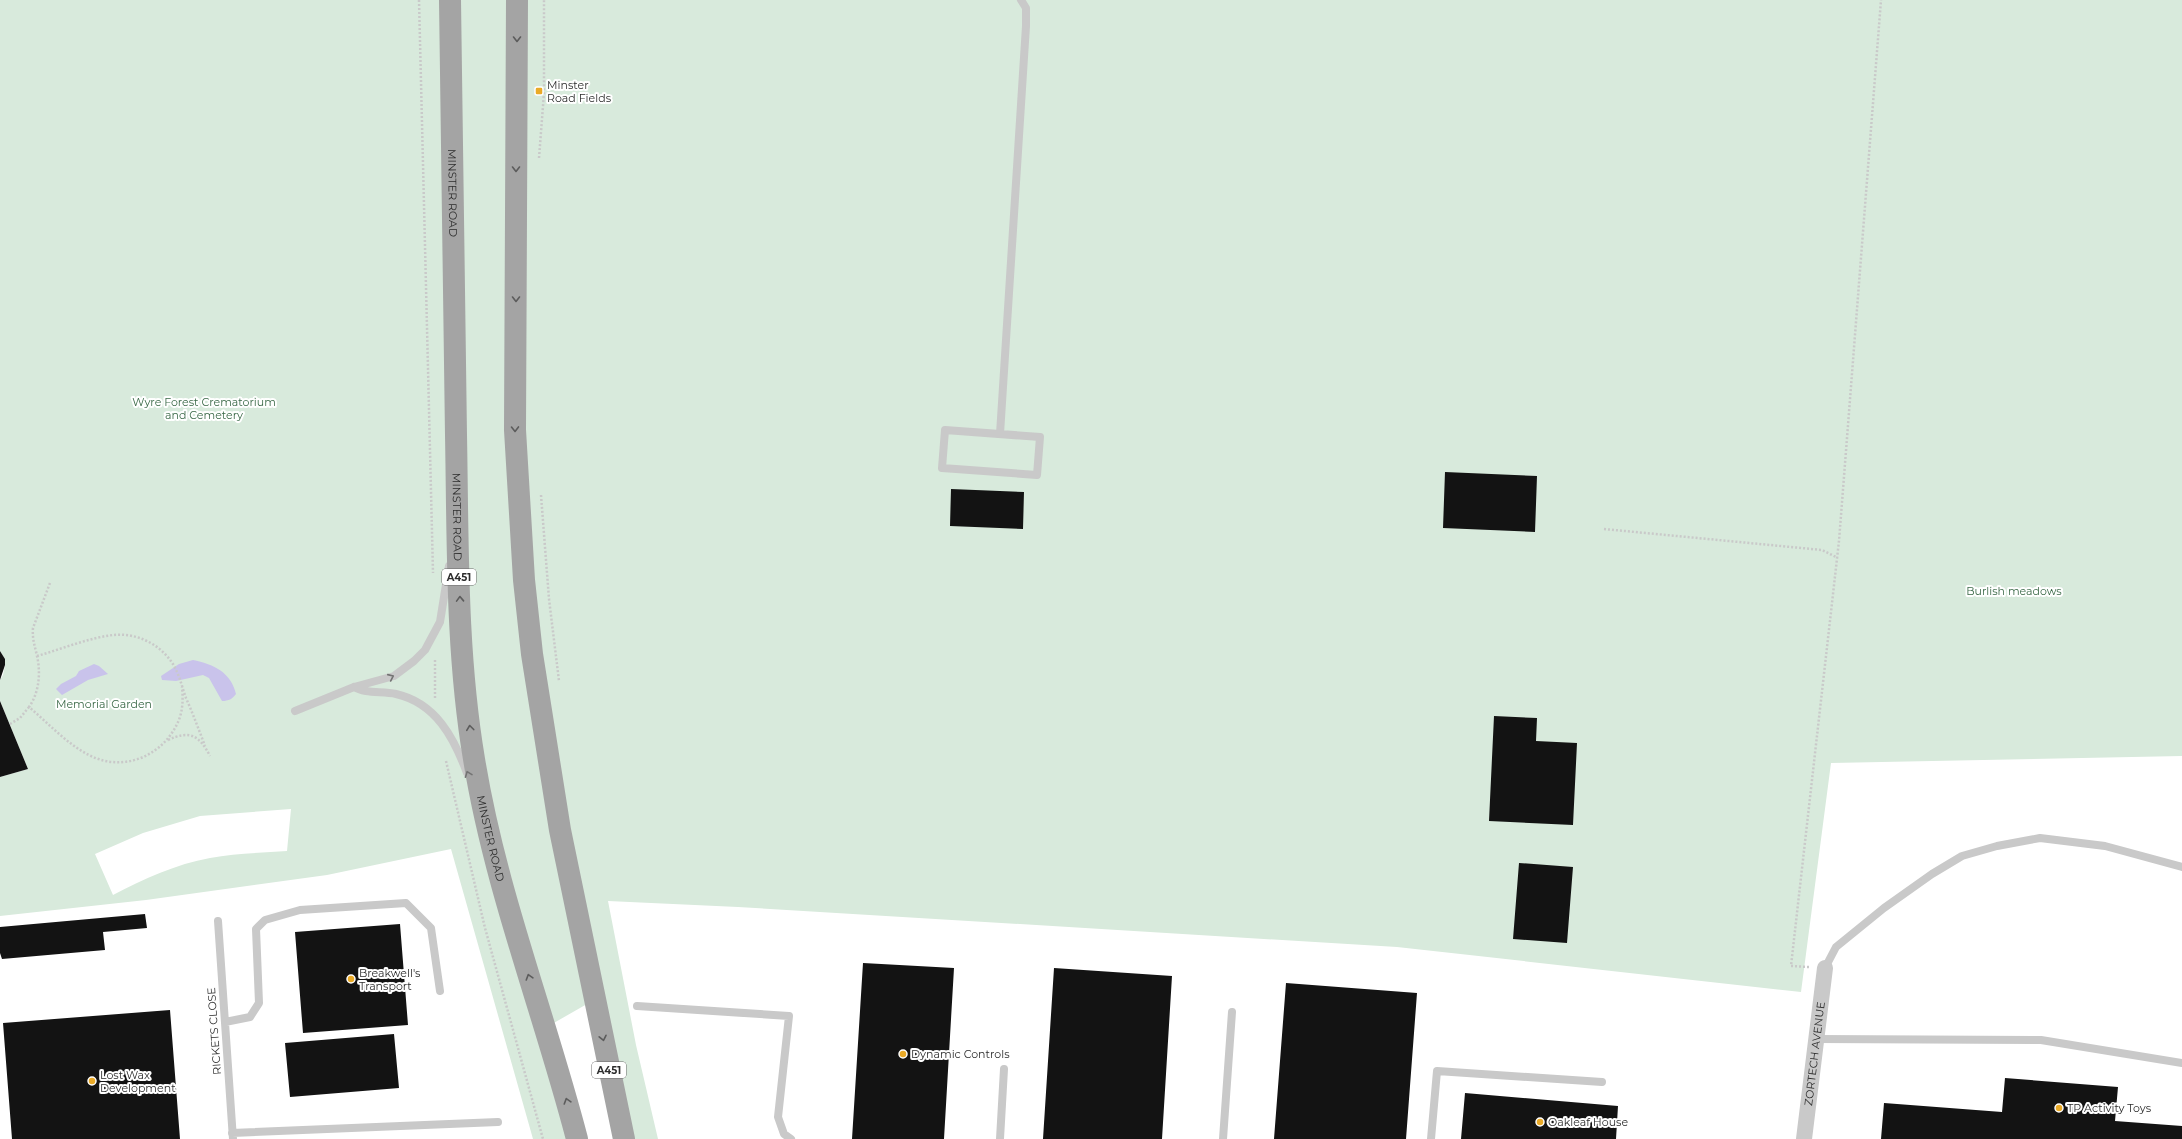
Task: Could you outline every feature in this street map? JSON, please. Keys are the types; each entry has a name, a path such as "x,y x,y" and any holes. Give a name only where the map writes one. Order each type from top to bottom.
{"main road":[{"name":"MINSTER ROAD","path":"450,0 458,515 465,680 473,755 487,824 508,907 577,1139"},
{"name":"A451","path":"517,0 515,430 525,587 532,654 560,830 624,1139"}],"street":[{"name":"ZORTECH AVENUE","path":"1804,1139 1825,968"}],"lane":[{"path":"1000,434 1026,26 1026,8 1021,0"},
{"path":"945,430 1000,434 1040,437 1037,475 942,468 945,430"},
{"path":"295,711 354,687 385,680 402,671 414,662 432,639 440,622 458,515"},
{"path":"354,687 361,692 378,692 412,699 436,717 446,727 456,745 487,824"},
{"path":"1825,968 1836,947 1884,908 1932,874 1962,856 1997,846 2040,838 2098,845 2182,867"},
{"path":"225,1022 250,1017 259,1003 256,929 265,920 300,910 406,903 431,928 440,991"},
{"name":"RICKETS CLOSE","path":"218,921 232,1136"},
{"path":"637,1006 789,1016 778,1116 784,1134 791,1139"},
{"path":"1224,1139 1232,1012"},
{"path":"1816,1039 2041,1040 2182,1063"},
{"path":"1000,1139 1004,1069"},
{"path":"1431,1139 1437,1071 1602,1082"},
{"path":"232,1136 498,1122"}],"path":[{"path":"538,161 544,93 544,0"},
{"path":"1825,968 1791,966 1838,558 1882,0"},
{"path":"541,489 549,599 559,684"},
{"path":"1604,529 1822,550 1838,558"},
{"path":"10,724 20,718 29,707 38,686 37,656 34,645 33,628 50,583"},
{"path":"37,656 100,637 115,635 130,636 145,640 158,648 169,659 177,672 210,756"},
{"path":"29,707 88,755 102,761 116,763 130,762 157,750 167,741 181,716 183,701 182,687"},
{"path":"167,741 177,736 190,735 201,741 205,746"},
{"path":"485,928 543,1139"}],"green space":[{"path":"0,0 2182,0 2182,756 1831,763 1801,992 1397,947 738,907 608,901 636,1045 658,1139 624,1139 594,1000 545,1028 577,1139 533,1139 451,849 327,875 146,900 0,916 0,777 28,769 0,701 0,680 3,675 5,659 0,651","holes":["291,809 287,851 229,855 185,864 136,883 113,895 95,854 143,833 200,816"]}],"shaded area":[{"path":"193,660 220,670 234,686 236,694 227,701 222,701 209,678 203,675 176,681 162,680 161,676 179,664"},
{"path":"94,664 99,666 108,674 88,680 62,695 56,689 61,684 76,676 79,671"}],"building":[{"path":"1445,472 1537,476 1535,532 1443,528"},
{"path":"951,489 1024,492 1023,529 950,526"},
{"path":"0,651 5,659 5,665 0,680"},
{"path":"0,701 28,769 0,777"},
{"path":"1494,716 1537,718 1536,741 1577,743 1573,825 1489,821"},
{"path":"1519,863 1573,867 1567,943 1513,939"},
{"path":"145,914 147,928 103,932 105,950 2,959 0,953 0,927"},
{"name":"Breakwell's Transport","path":"400,924 408,1025 303,1033 295,932"},
{"name":"Dynamic Controls","path":"863,963 954,968 944,1139 852,1139"},
{"path":"1054,968 1172,976 1162,1139 1043,1139"},
{"path":"1286,983 1417,993 1406,1139 1274,1139"},
{"name":"Lost Wax Development","path":"170,1010 180,1139 12,1139 3,1023"},
{"path":"394,1034 399,1088 290,1097 285,1043"},
{"name":"TP Activity Toys","path":"2005,1078 2118,1087 2115,1121 2182,1126 2182,1139 1881,1139 1884,1103 2002,1112"},
{"name":"Oakleaf House","path":"1465,1093 1618,1106 1616,1139 1461,1139"}],"place":[{"name":"Minster Road Fields","path":"539,91"},
{"name":"Breakwell's Transport","path":"351,979"},
{"name":"Dynamic Controls","path":"903,1054"},
{"name":"Lost Wax Development","path":"92,1081"},
{"name":"TP Activity Toys","path":"2059,1108"},
{"name":"Oakleaf House","path":"1540,1122"}],"park label":[{"name":"Wyre Forest Crematorium and Cemetery","path":"204,408"},
{"name":"Burlish meadows","path":"2014,591"},
{"name":"Memorial Garden","path":"104,704"}]}
